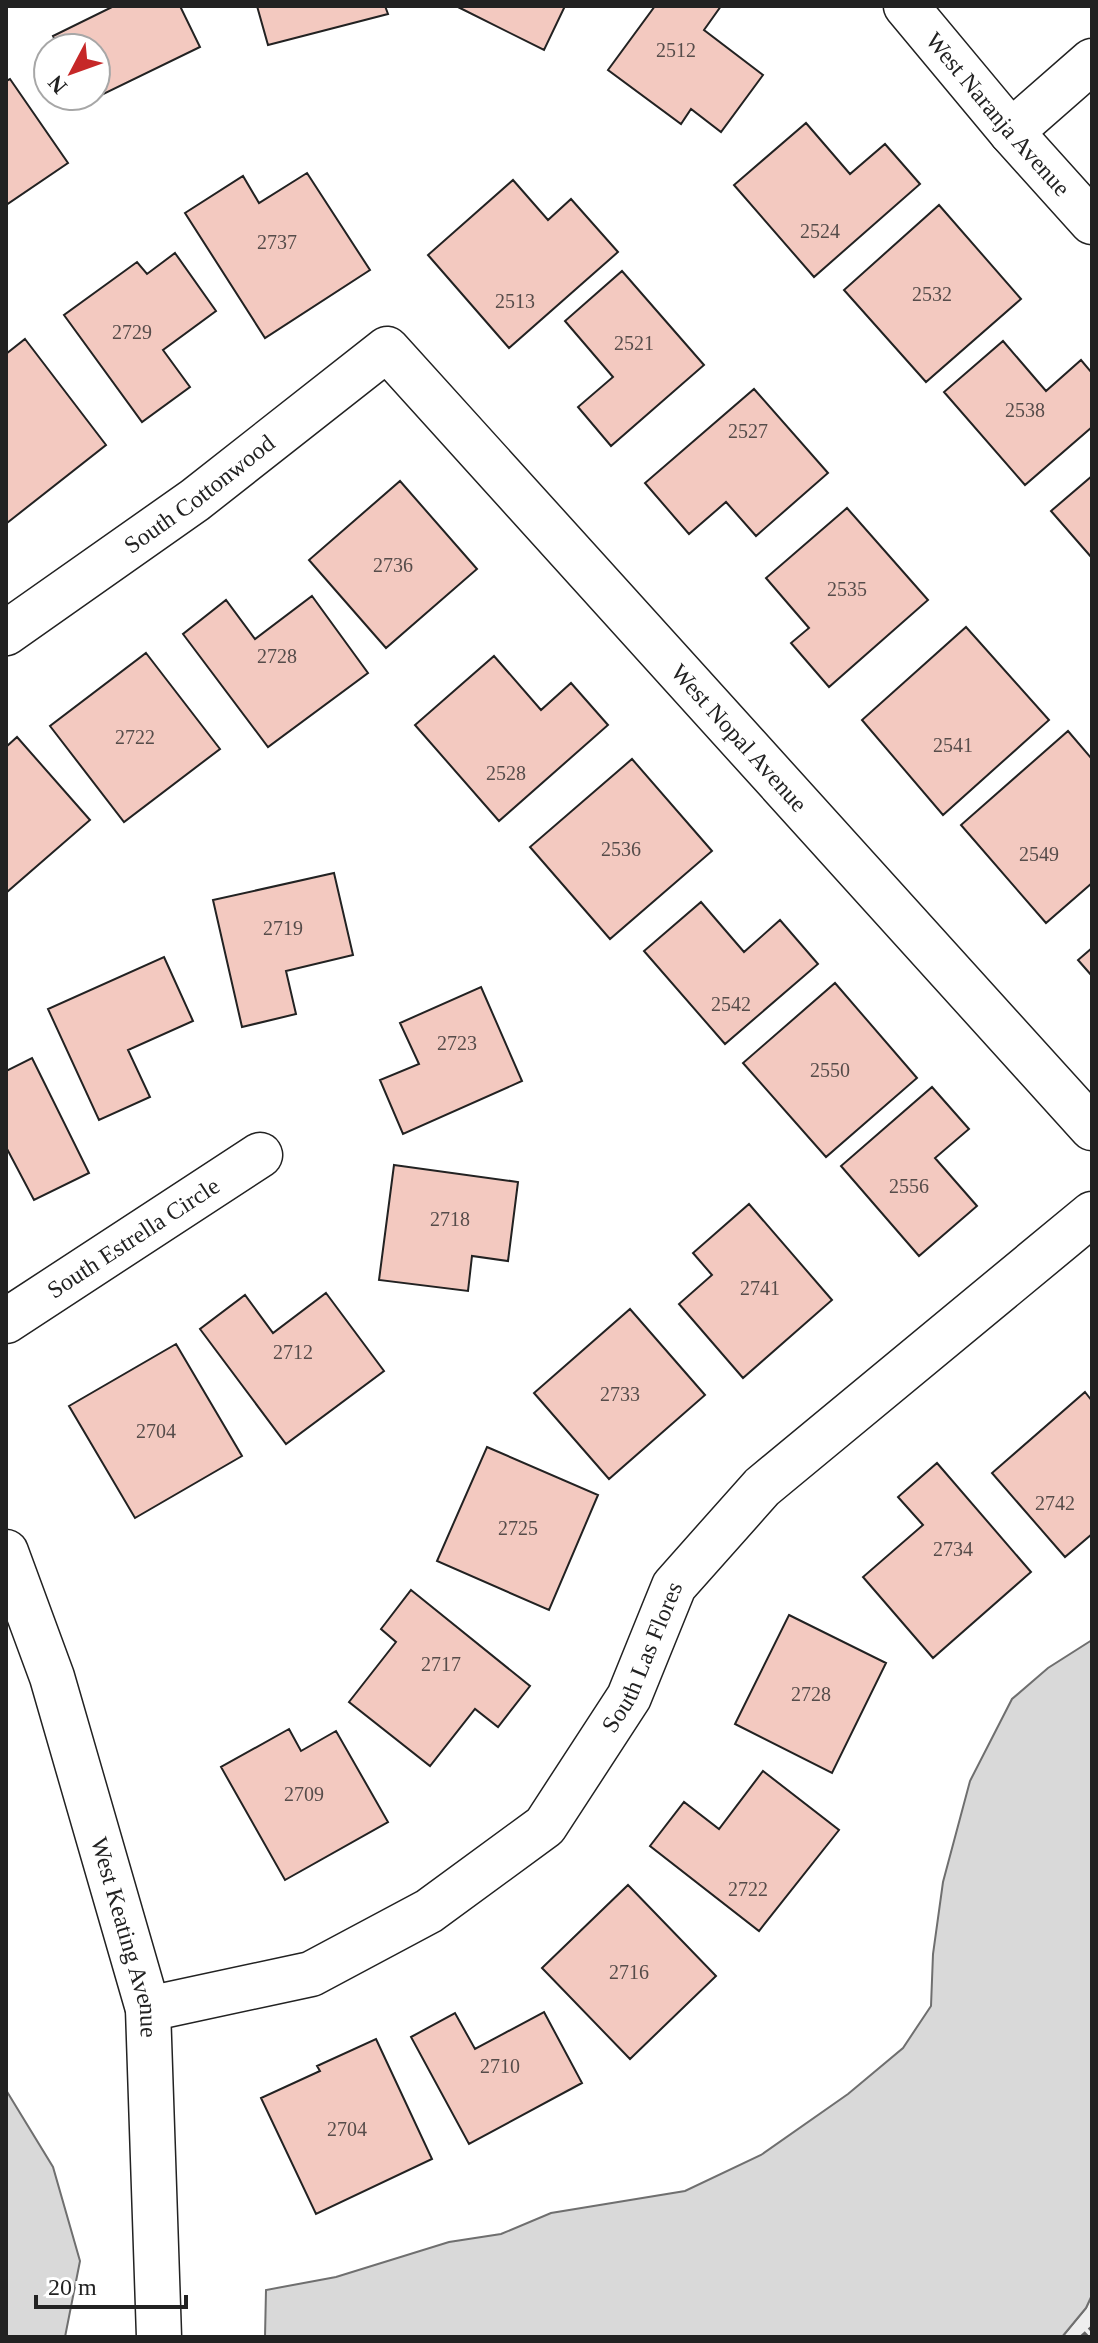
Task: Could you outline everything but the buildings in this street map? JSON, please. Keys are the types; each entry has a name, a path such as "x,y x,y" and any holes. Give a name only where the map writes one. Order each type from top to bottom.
{"street":[{"name":"West Naranja Avenue","path":"906,6 1011,132 1092,222"},
{"path":"1011,132 1092,61"},
{"name":"South Cottonwood","path":"6,633 195,500 387,349"},
{"name":"West Nopal Avenue","path":"387,349 1092,1128"},
{"name":"South Estrella Circle","path":"6,1321 260,1155"},
{"name":"South Las Flores","path":"148,2009 311,1974 429,1911 545,1826 629,1697 674,1586 762,1487 1092,1214"},
{"name":"West Keating Avenue","path":"6,1552 52,1677 148,2009 159,2337"}],"path":[{"path":"1082,2337 1092,2328"}],"shaded area":[{"path":"1092,1640 1092,2295 1086,2308 1062,2337 265,2337 266,2290 336,2277 449,2242 501,2234 551,2213 685,2191 761,2155 848,2094 903,2048 931,2006 933,1954 943,1882 970,1781 1012,1699 1048,1668"},
{"path":"6,2090 53,2167 80,2261 65,2337 6,2337"},
{"path":"1092,2295 1092,2337 1062,2337 1086,2308"}]}
